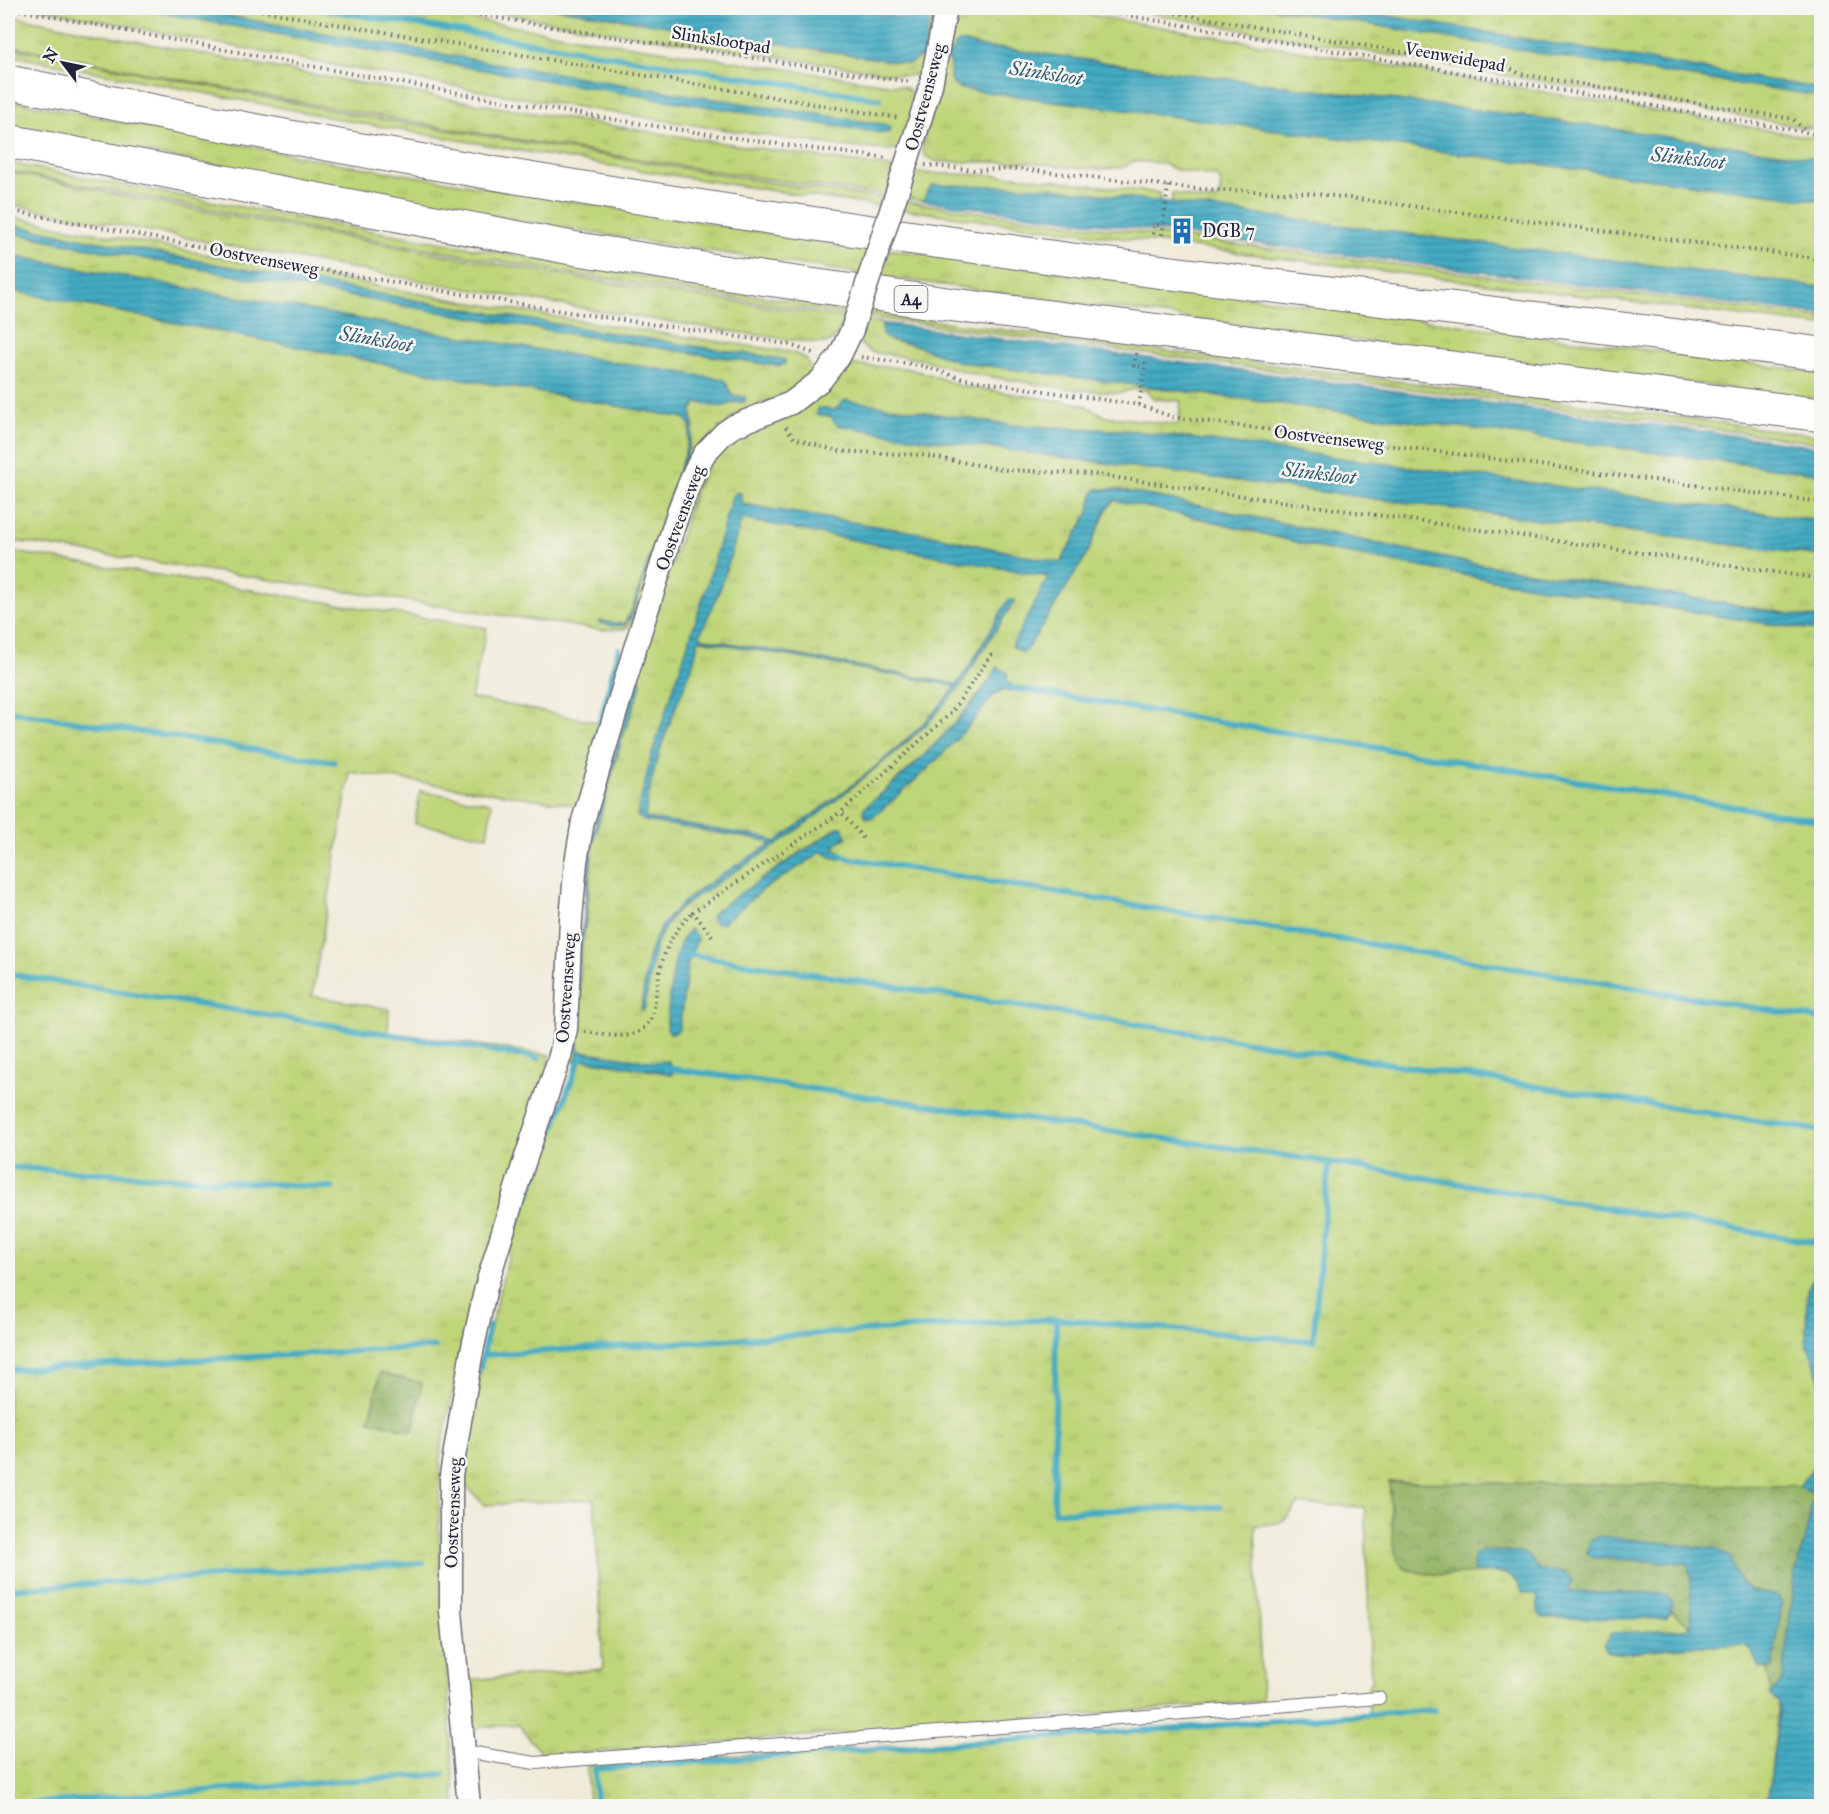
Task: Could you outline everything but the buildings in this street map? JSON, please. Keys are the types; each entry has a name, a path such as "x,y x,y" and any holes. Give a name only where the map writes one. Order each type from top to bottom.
{"highway":[{"path":"8,82 121,106 351,148 580,188 774,218 972,247 1821,354"},
{"name":"A4","path":"8,141 572,248 767,279 962,306 1821,415"}],"street":[{"name":"Oostveenseweg","path":"469,1806 451,1611 451,1475 471,1356 486,1287 560,1056 566,1029 572,908 576,862 583,821 680,507 695,470 714,442 734,426 774,411 804,394 821,380 840,355 852,330 920,122 946,8"}],"lane":[{"path":"464,1751 535,1763 1379,1698"}],"path":[{"path":"250,8 920,122"},
{"name":"Slinkslootpad","path":"438,8 930,85"},
{"name":"Veenweidepad","path":"1084,8 1821,135"},
{"path":"1146,8 1472,64 1499,62 1520,74 1793,119 1806,132"},
{"path":"1162,235 1168,185"},
{"name":"Oostveenseweg","path":"8,210 340,273 562,311 787,344 826,358 840,355 919,365 947,375 987,383 1139,405 1173,417 1821,502"},
{"path":"1153,234 1154,225 1163,226"},
{"path":"1136,353 1134,366 1145,367"},
{"path":"1139,405 1146,358"},
{"path":"774,411 794,438 836,451 921,455 1008,470 1090,474 1821,579"},
{"path":"566,1029 620,1036 633,1035 642,1030 650,1022 653,1014 667,946 682,923 693,912 841,812 951,713 992,654"},
{"path":"841,812 863,838"},
{"path":"693,912 712,936"}],"green space":[{"path":"38,8 406,8 606,42 900,86 908,89 913,96 913,113 901,148 889,150 848,147 746,133 442,84 239,48"},
{"path":"471,8 553,8 801,47 917,59 926,56 928,26 933,8 939,8 925,70 920,74 908,76 607,31"},
{"path":"955,8 1049,8 1821,139 1821,159 1524,116 1174,72 992,48 970,43 949,53 947,60 951,62 950,80 957,88 963,89 1821,201 1821,287 1172,204 1172,193 1203,200 1220,198 1221,182 1218,177 1177,170 1161,163 1133,161 1125,167 1106,169 1027,162 938,162 925,156 922,148"},
{"path":"1118,8 1273,8 1821,96 1821,130"},
{"path":"1343,8 1821,8 1821,89 1388,16"},
{"path":"8,15 337,79 668,135 894,169 888,196 667,164 446,128 8,45"},
{"path":"8,47 356,115 781,184 980,212 1821,318 1821,326 979,220 780,192 586,162 354,122 8,55"},
{"path":"8,100 347,165 774,234 1821,373 1821,400 1033,297 674,246 293,180 8,126"},
{"path":"8,163 336,225 765,297 1821,436 1821,443 763,303 568,273 335,233 8,171"},
{"path":"8,172 195,210 472,260 844,317 833,340 817,343 699,327 501,295 8,204"},
{"path":"914,173 1017,176 1159,193 1160,202 1073,190 1014,186 956,188 927,192 923,201 906,198"},
{"path":"8,216 396,290 785,351 807,360 811,373 802,386 730,418 632,624 624,629 600,630 8,540 8,290 441,375 685,418 691,427 686,449 632,610 624,624 601,623 625,625 631,618 688,450 693,428 692,410 697,402 721,406 731,402 744,402 745,397 732,395 727,383 722,379 544,351 14,256 8,252 8,232 297,287 587,336 780,366 782,359 491,313 298,279 8,224"},
{"path":"868,321 882,323 882,334 887,339 918,346 957,361 974,364 1821,474 1821,521 1134,431 1010,425 845,400 839,408 817,414 833,417 838,425 889,434 1821,556 1821,619 1455,560 1116,489 1097,489 1093,494 1089,512 1060,563 931,535 741,504 742,519 1049,577 1012,646 1026,651 1086,556 1107,509 1113,501 1207,520 1324,549 1469,576 1821,631 1822,1229 1812,1245 1821,1254 1822,1261 1807,1291 1821,1381 1821,1459 1799,1486 1782,1487 1390,1482 1395,1550 1425,1573 1509,1575 1517,1579 1522,1592 1666,1617 1671,1611 1691,1627 1608,1652 1620,1653 1691,1646 1745,1645 1751,1649 1759,1668 1768,1669 1771,1693 1769,1695 1779,1702 1767,1806 589,1806 587,1765 1369,1715 1371,1682 1365,1510 1363,1507 1298,1504 1281,1522 1255,1527 1262,1701 543,1756 518,1724 474,1728 468,1680 603,1669 594,1499 484,1505 463,1482 476,1396 506,1268 545,1144 581,1059 671,1074 668,1061 655,1062 579,1051 577,1037 575,1061 565,1060 577,1034 580,956 593,842 621,742 640,688 635,677 702,470 732,441 744,434 785,420 798,412 814,400 841,371 855,365 905,368 960,386 1082,404 1105,416 1178,425 1181,401 1154,399 1146,390 1136,389 1118,393 1069,389 974,374 925,360 871,352 861,345 858,337","holes":["998,667 1007,673 1007,682 1010,684 1006,690 991,697 973,721 936,759 872,818 867,818 863,813 864,808 936,743 969,706","838,827 846,838 834,846 841,853 821,851 765,888 712,915","690,929 697,940 688,963 679,1029 667,1026 679,948"]},
{"path":"8,551 487,628 471,698 607,724 583,806 350,772 312,996 389,1009 388,1032 551,1055 461,1351 441,1449 440,1559 455,1806 8,1806"},
{"path":"420,791 492,803 487,836 415,824"},
{"path":"380,1373 422,1383 413,1432 370,1420"},
{"path":"1389,1482 1799,1486 1816,1496 1811,1504 1783,1681 1771,1693 1768,1669 1773,1667 1778,1596 1746,1587 1738,1576 1730,1557 1587,1552 1593,1558 1687,1563 1691,1575 1691,1627 1671,1611 1672,1602 1567,1592 1565,1572 1547,1573 1538,1570 1529,1556 1473,1570 1475,1573 1414,1572 1401,1565 1395,1549"}],"water":[{"path":"135,8 184,8 453,56 887,125 891,129 885,133 861,130 679,102 407,57"},
{"path":"553,8 849,8 905,18 923,18 929,8 933,8 925,48 928,49 926,56 909,64"},
{"path":"1273,8 1343,8 1821,89 1821,96 1597,63"},
{"name":"Slinksloot","path":"960,42 987,48 1524,116 1821,159 1821,201 963,89 952,83 951,62 947,60 949,53"},
{"path":"933,185 1045,187 1821,287 1821,315 923,201"},
{"path":"8,224 394,297 782,359 785,360 785,364 780,366 587,337 297,287 8,232"},
{"name":"Slinksloot","path":"8,252 14,256 191,289 545,351 723,379 732,395 745,397 745,402 710,406 697,402 692,410 693,428 688,450 631,618 625,625 614,626 600,621 624,624 632,610 686,449 691,427 685,418 441,375 8,290"},
{"path":"882,323 1821,447 1821,474 974,364 957,361 918,346 889,340 882,334"},
{"name":"Slinksloot","path":"845,400 1010,425 1134,431 1821,521 1821,556 889,434 838,425 831,416 817,415 817,408 835,410"},
{"path":"1097,489 1116,489 1455,560 1821,619 1821,631 1469,576 1324,549 1207,520 1113,501 1107,509 1086,556 1023,653 1012,646 1048,577 742,519 721,587 700,635 702,638 957,684 1008,600 1015,600 959,688 928,723 819,814 777,845 698,895 672,916 656,943 644,1010 641,1010 649,957 654,941 663,925 675,911 705,885 771,844 767,841 644,821 637,816 651,757 708,582 732,496 737,492 741,493 741,504 931,535 1060,563 1089,512 1093,494","holes":["698,641 956,686 938,708 895,750 775,842 768,838 645,818 659,755 691,671"]},
{"path":"998,667 1007,673 1007,682 1014,686 1011,692 1002,690 995,693 982,711 937,759 872,818 866,817 864,808 895,783 938,742 977,698"},
{"path":"640,679 640,688 621,742 593,842 580,956 579,1023 577,1023 579,949 590,843 636,682"},
{"path":"842,827 847,836 835,844 836,850 841,853 840,859 821,851 765,888 723,923 715,923 711,918 716,910"},
{"path":"690,929 697,940 688,963 679,1029 675,1033 670,1033 667,1029 667,1021 673,972 679,947"},
{"path":"578,1037 580,1051 655,1062 669,1061 669,1065 673,1067 672,1074 581,1059 579,1063 575,1061"},
{"path":"1821,1261 1821,1381 1806,1341 1807,1291"},
{"path":"1821,1459 1821,1806 1767,1806 1779,1714 1779,1702 1769,1695 1783,1681 1793,1584 1810,1517 1811,1504 1816,1496 1799,1486"},
{"path":"1601,1536 1715,1549 1730,1557 1741,1583 1752,1592 1778,1596 1782,1602 1773,1667 1759,1668 1751,1650 1745,1645 1608,1652 1603,1645 1612,1633 1682,1630 1691,1627 1691,1575 1687,1563 1593,1558 1587,1553 1591,1540"},
{"path":"1484,1551 1521,1552 1529,1556 1539,1570 1562,1573 1570,1577 1573,1581 1568,1592 1667,1595 1672,1602 1671,1611 1666,1618 1651,1619 1544,1618 1537,1611 1538,1596 1522,1592 1514,1578 1498,1572 1475,1573 1473,1562 1476,1554"}],"waterway":[{"path":"315,8 880,99"},
{"path":"596,739 619,649"},
{"path":"1007,687 1822,821"},
{"path":"8,711 334,762"},
{"path":"835,854 848,858 1822,1019"},
{"path":"685,954 1822,1131"},
{"path":"8,974 538,1058"},
{"path":"515,1229 581,1056"},
{"path":"666,1068 1329,1162 1819,1243"},
{"path":"1221,1507 1054,1512 1056,1319 1313,1341 1329,1162"},
{"path":"8,1167 332,1188"},
{"path":"483,1355 1056,1319"},
{"path":"480,1368 489,1325"},
{"path":"8,1370 435,1347"},
{"path":"8,1589 423,1563"},
{"path":"596,1806 595,1769 1434,1710"},
{"path":"8,1805 443,1774"}],"place":[{"name":"DGB 7","path":"1182,231"}]}
